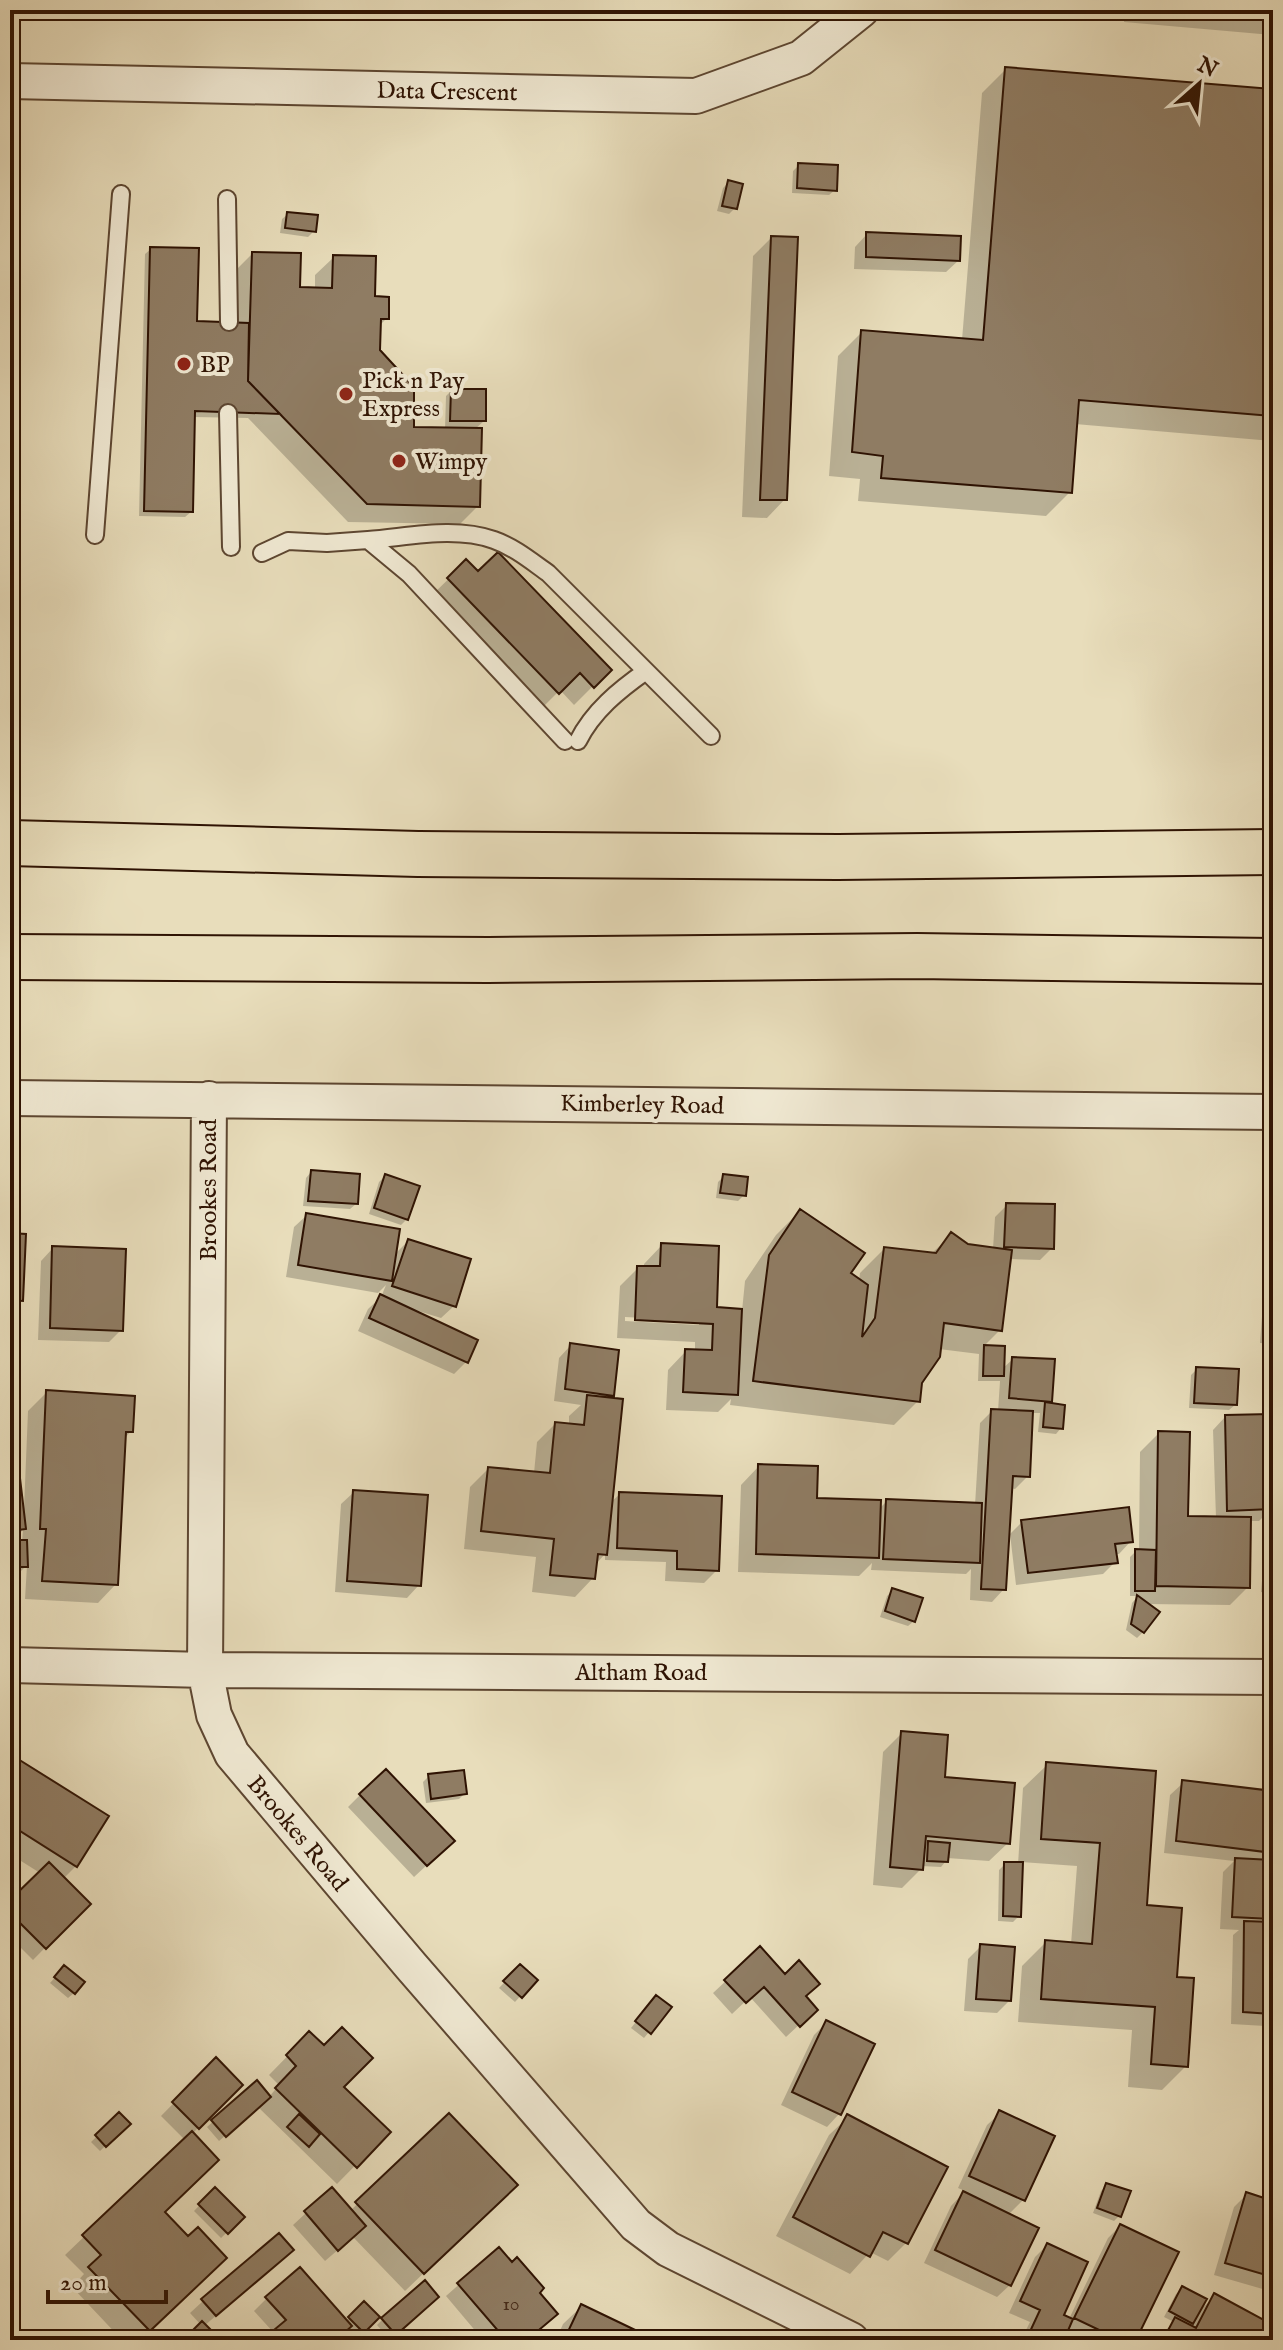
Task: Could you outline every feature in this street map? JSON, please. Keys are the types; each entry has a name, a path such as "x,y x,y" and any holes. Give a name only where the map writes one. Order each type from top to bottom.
{"highway":[{"path":"10,843 418,854 822,857 1273,852"},
{"path":"10,957 488,960 917,956 1273,961"}],"street":[{"name":"Data Crescent","path":"10,81 696,96 801,58 861,10"},
{"name":"Kimberley Road","path":"10,1098 1273,1112"},
{"name":"Brookes Road","path":"209,1099 205,1670 214,1715 232,1754 636,2225 668,2249 851,2340"},
{"name":"Altham Road","path":"10,1665 205,1670 1273,1677"}],"lane":[{"path":"95,535 121,194"},
{"path":"227,199 229,322"},
{"path":"228,413 231,547"},
{"path":"262,553 288,541 327,543 455,532 496,540 521,553 548,573 711,736"},
{"path":"368,540 409,574 572,741 606,703 646,671"}],"building":[{"path":"1005,67 1273,89 1273,416 1079,400 1072,493 881,478 883,456 852,452 861,330 983,340"},
{"path":"798,163 838,165 837,191 797,188"},
{"path":"728,180 743,184 737,209 722,206"},
{"path":"287,212 318,215 316,232 285,228"},
{"path":"866,232 961,236 960,261 866,257"},
{"path":"771,236 798,237 787,500 760,500"},
{"path":"150,247 199,248 197,321 249,323 248,381 280,414 195,411 193,512 144,511"},
{"path":"252,252 301,253 300,287 332,288 333,255 376,256 375,296 389,297 389,319 381,319 380,350 414,387 414,427 482,428 480,507 367,504 248,381"},
{"path":"451,389 486,389 486,421 450,421"},
{"path":"498,552 612,670 594,688 580,673 559,694 447,578 466,559 478,571"},
{"path":"311,1170 360,1174 358,1204 308,1201"},
{"path":"385,1174 420,1186 408,1220 374,1208"},
{"path":"723,1174 748,1177 746,1196 720,1193"},
{"path":"1006,1203 1055,1204 1054,1249 1004,1247"},
{"path":"800,1209 865,1253 851,1273 868,1285 862,1337 875,1318 884,1247 936,1253 951,1232 968,1244 1012,1250 1002,1331 944,1323 940,1357 922,1383 920,1402 753,1381 769,1255"},
{"path":"306,1213 400,1229 392,1281 298,1265"},
{"path":"10,1233 26,1234 23,1301 10,1300"},
{"path":"408,1239 471,1259 456,1307 392,1286"},
{"path":"661,1243 719,1246 717,1307 742,1309 738,1395 683,1392 685,1349 712,1350 713,1324 635,1320 637,1266 660,1266"},
{"path":"52,1246 126,1249 123,1331 50,1328"},
{"path":"380,1294 478,1340 468,1363 369,1318"},
{"path":"570,1343 619,1350 614,1396 565,1389"},
{"path":"984,1345 1005,1346 1004,1376 983,1376"},
{"path":"1012,1357 1055,1359 1052,1402 1009,1398"},
{"path":"1196,1367 1239,1369 1237,1405 1194,1403"},
{"path":"46,1390 135,1396 133,1432 126,1432 118,1585 42,1581 46,1529 40,1529"},
{"path":"587,1395 623,1399 607,1555 598,1554 595,1579 550,1575 554,1539 481,1531 488,1467 550,1473 555,1422 584,1425"},
{"path":"1045,1402 1065,1405 1063,1429 1043,1427"},
{"path":"991,1409 1033,1411 1030,1477 1013,1476 1006,1590 981,1589"},
{"path":"1271,1414 1273,1509 1227,1511 1225,1415"},
{"path":"1158,1431 1190,1432 1188,1516 1251,1517 1250,1588 1156,1586"},
{"path":"758,1464 818,1466 817,1498 881,1500 879,1558 756,1554"},
{"path":"20,1478 26,1529 10,1531 10,1479"},
{"path":"353,1490 428,1495 421,1586 347,1581"},
{"path":"619,1492 722,1496 719,1571 677,1569 677,1551 617,1548"},
{"path":"886,1499 982,1503 980,1563 883,1559"},
{"path":"1129,1507 1133,1542 1115,1544 1118,1563 1028,1573 1021,1520"},
{"path":"10,1540 27,1540 28,1567 10,1567"},
{"path":"1135,1549 1156,1550 1155,1591 1135,1591"},
{"path":"892,1588 923,1598 915,1622 885,1611"},
{"path":"1137,1595 1160,1612 1144,1633 1131,1624"},
{"path":"901,1731 948,1735 945,1777 1015,1783 1010,1844 926,1836 923,1870 890,1867"},
{"path":"10,1754 109,1816 77,1867 12,1826 10,1830"},
{"path":"1046,1762 1156,1771 1147,1905 1182,1908 1177,1977 1194,1978 1188,2067 1151,2064 1155,2007 1041,1999 1045,1940 1092,1944 1100,1843 1041,1839"},
{"path":"386,1769 455,1841 427,1866 359,1794"},
{"path":"464,1770 467,1794 431,1799 428,1774"},
{"path":"1182,1780 1273,1791 1273,1853 1176,1841"},
{"path":"928,1841 950,1843 948,1862 927,1861"},
{"path":"1235,1858 1273,1860 1273,1919 1232,1917"},
{"path":"49,1862 91,1904 46,1949 10,1913 10,1900"},
{"path":"1004,1862 1023,1862 1021,1917 1003,1916"},
{"path":"1244,1921 1273,1922 1273,2014 1243,2012"},
{"path":"980,1944 1015,1947 1011,2001 976,1999"},
{"path":"760,1946 785,1974 799,1960 820,1984 806,1996 818,2010 800,2027 764,1987 746,2003 724,1980"},
{"path":"520,1964 538,1980 522,1998 503,1981"},
{"path":"64,1965 85,1982 75,1994 54,1977"},
{"path":"656,1995 672,2007 651,2034 635,2021"},
{"path":"826,2020 875,2044 841,2115 792,2092"},
{"path":"342,2027 373,2058 344,2087 391,2132 357,2168 275,2088 296,2066 286,2055 309,2031 324,2045"},
{"path":"216,2057 243,2085 199,2129 172,2102"},
{"path":"257,2080 271,2097 226,2137 211,2120"},
{"path":"999,2110 1055,2136 1025,2201 969,2176"},
{"path":"119,2112 131,2124 106,2147 95,2135"},
{"path":"449,2113 518,2185 424,2274 355,2202"},
{"path":"299,2114 320,2134 309,2147 287,2127"},
{"path":"847,2114 948,2167 908,2244 883,2232 870,2257 793,2217"},
{"path":"192,2131 219,2160 165,2212 188,2236 198,2227 227,2258 150,2331 88,2267 101,2255 82,2235"},
{"path":"1106,2183 1131,2191 1121,2217 1097,2208"},
{"path":"215,2187 245,2217 228,2234 198,2204"},
{"path":"332,2187 366,2226 338,2251 304,2211"},
{"path":"963,2191 1039,2228 1011,2286 935,2250"},
{"path":"1246,2192 1273,2201 1273,2277 1225,2263"},
{"path":"1120,2224 1179,2252 1136,2340 1120,2340 1074,2318"},
{"path":"279,2233 294,2250 216,2316 201,2299"},
{"path":"1047,2243 1088,2262 1064,2315 1073,2319 1064,2340 1027,2338 1040,2310 1020,2301"},
{"path":"499,2247 512,2262 517,2257 544,2288 540,2293 558,2314 527,2340 506,2340 457,2283"},
{"path":"300,2267 352,2326 336,2340 262,2340 286,2320 265,2297"},
{"path":"425,2280 439,2297 396,2335 381,2318"},
{"path":"1182,2286 1207,2299 1193,2324 1169,2311"},
{"path":"1214,2293 1273,2325 1268,2340 1163,2340 1175,2317 1196,2328"},
{"path":"364,2301 380,2317 364,2333 348,2317"},
{"path":"581,2304 656,2340 564,2340"},
{"path":"202,2321 221,2340 183,2340"}],"place":[{"name":"BP","path":"184,364"},
{"name":"Pick n Pay Express","path":"346,394"},
{"name":"Wimpy","path":"399,461"}]}
